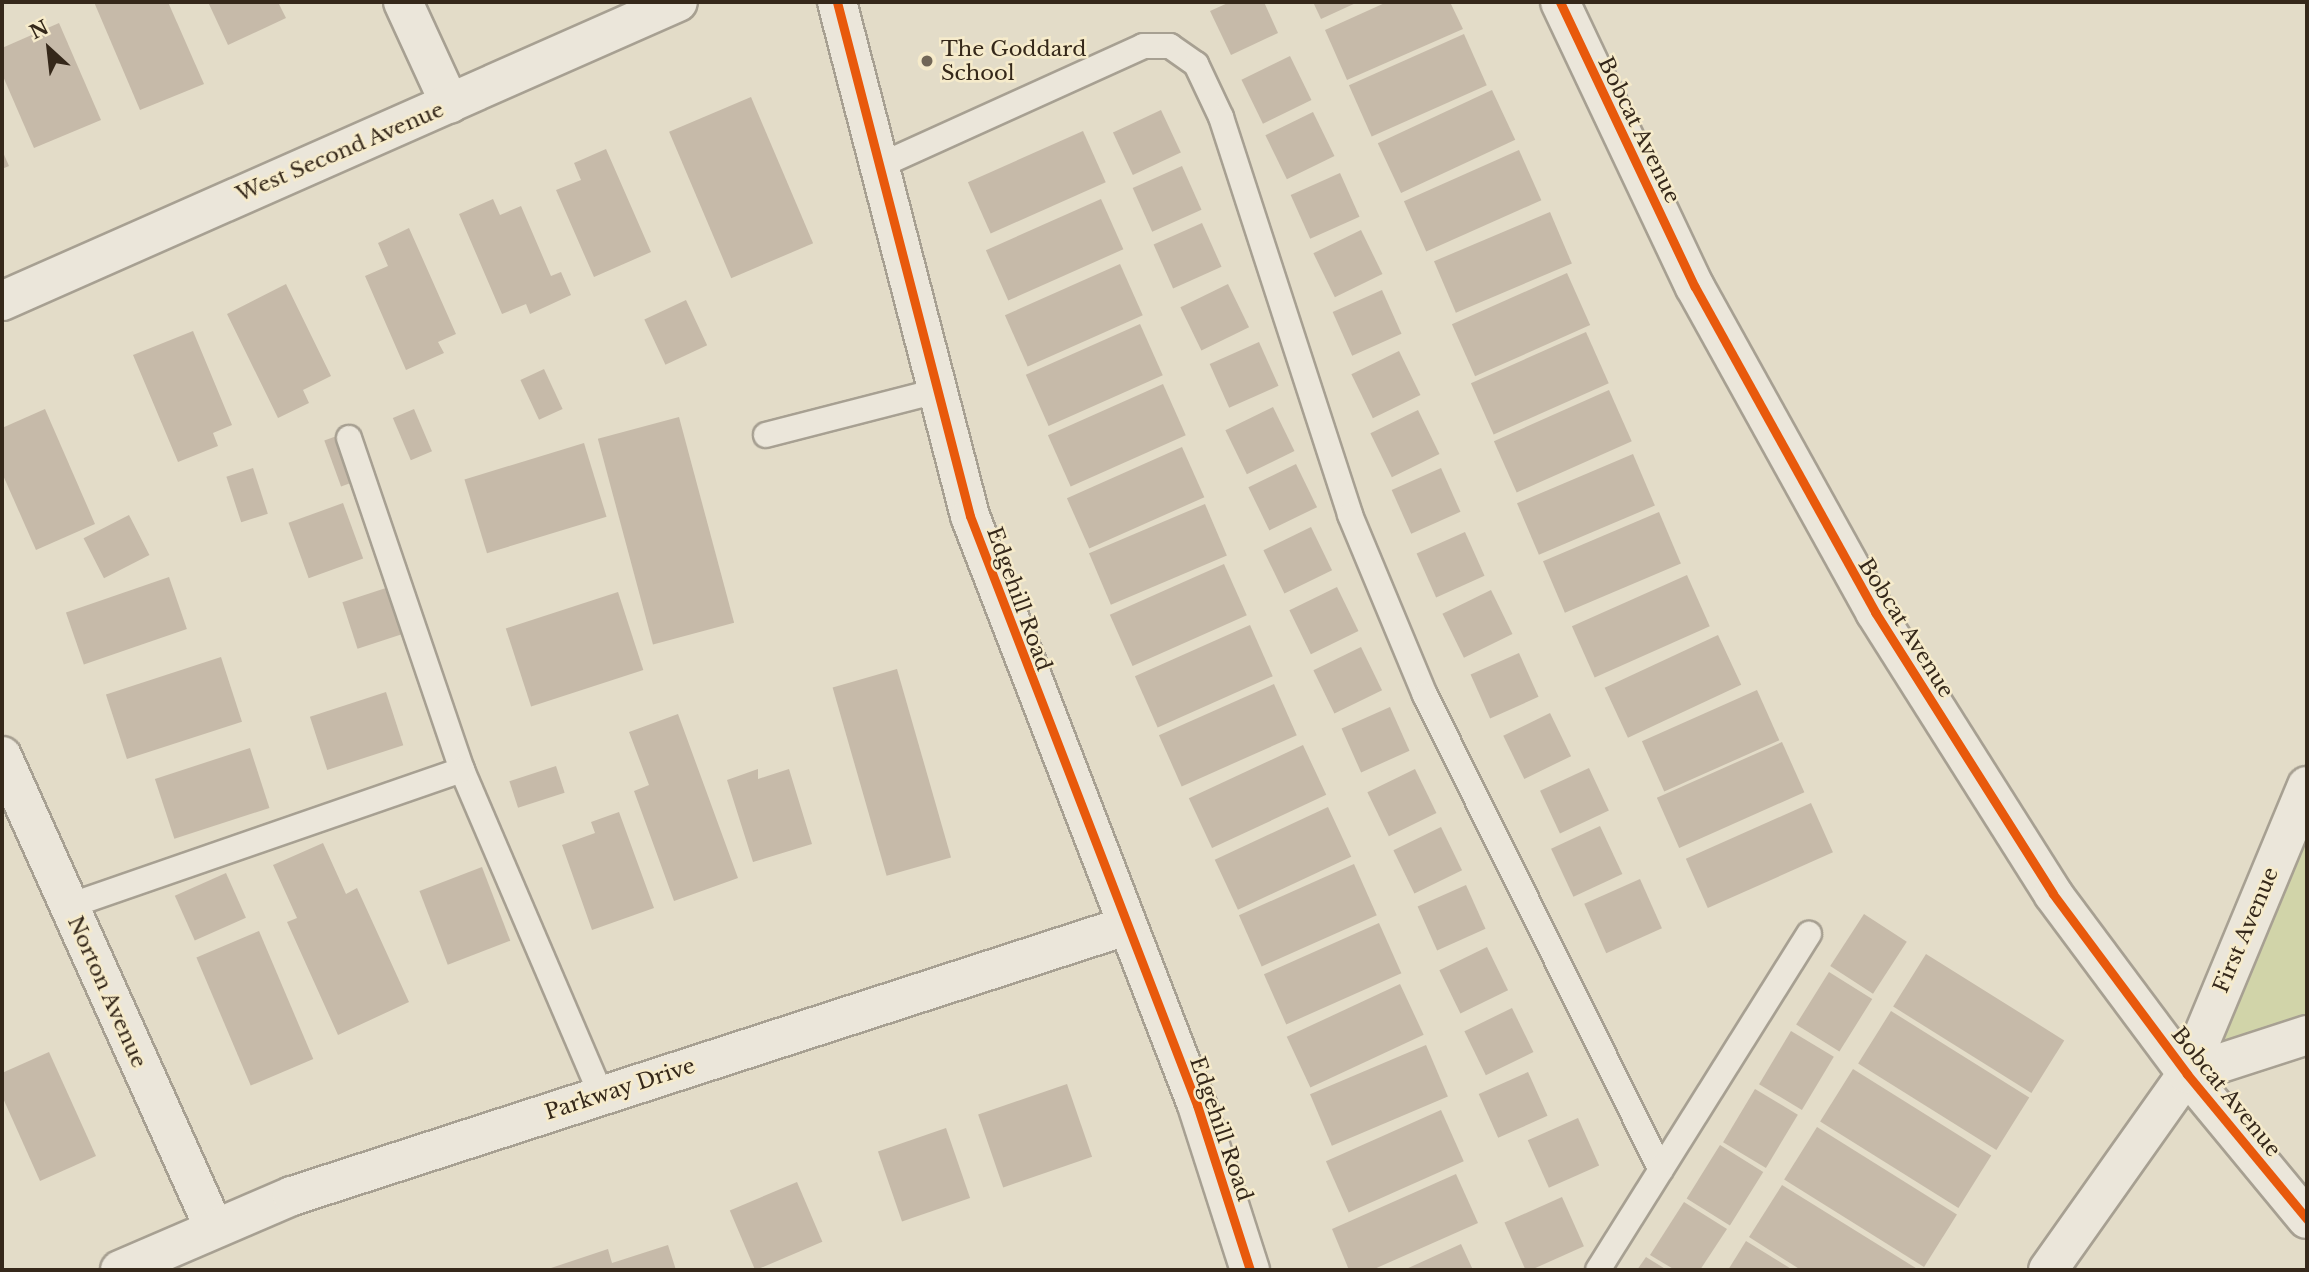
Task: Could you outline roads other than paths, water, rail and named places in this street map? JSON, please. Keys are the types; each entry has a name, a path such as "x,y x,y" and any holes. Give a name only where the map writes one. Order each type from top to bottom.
{"street":[{"path":"403,2 450,104"},
{"name":"West Second Avenue","path":"2,301 678,2"},
{"name":"Edgehill Road","path":"837,2 880,166 933,392 970,516 1197,1105 1250,1270"},
{"name":"Bobcat Avenue","path":"1560,2 1695,287 1808,501 2053,894 2187,1074 2307,1219"},
{"name":"Norton Avenue","path":"2,756 214,1228"},
{"name":"First Avenue","path":"2048,1270 2187,1074 2307,786"},
{"name":"Parkway Drive","path":"120,1270 214,1228 601,1095 1126,926"},
{"path":"2187,1074 2307,1035"}],"lane":[{"path":"880,166 1143,46 1170,46 1196,64 1210,86 1350,515 1425,695 1661,1170"},
{"path":"766,435 933,392"},
{"path":"349,438 462,770 601,1095"},
{"path":"69,906 462,770"},
{"path":"1598,1270 1809,934"}],"place":[{"name":"The Goddard School","path":"927,61"}]}
